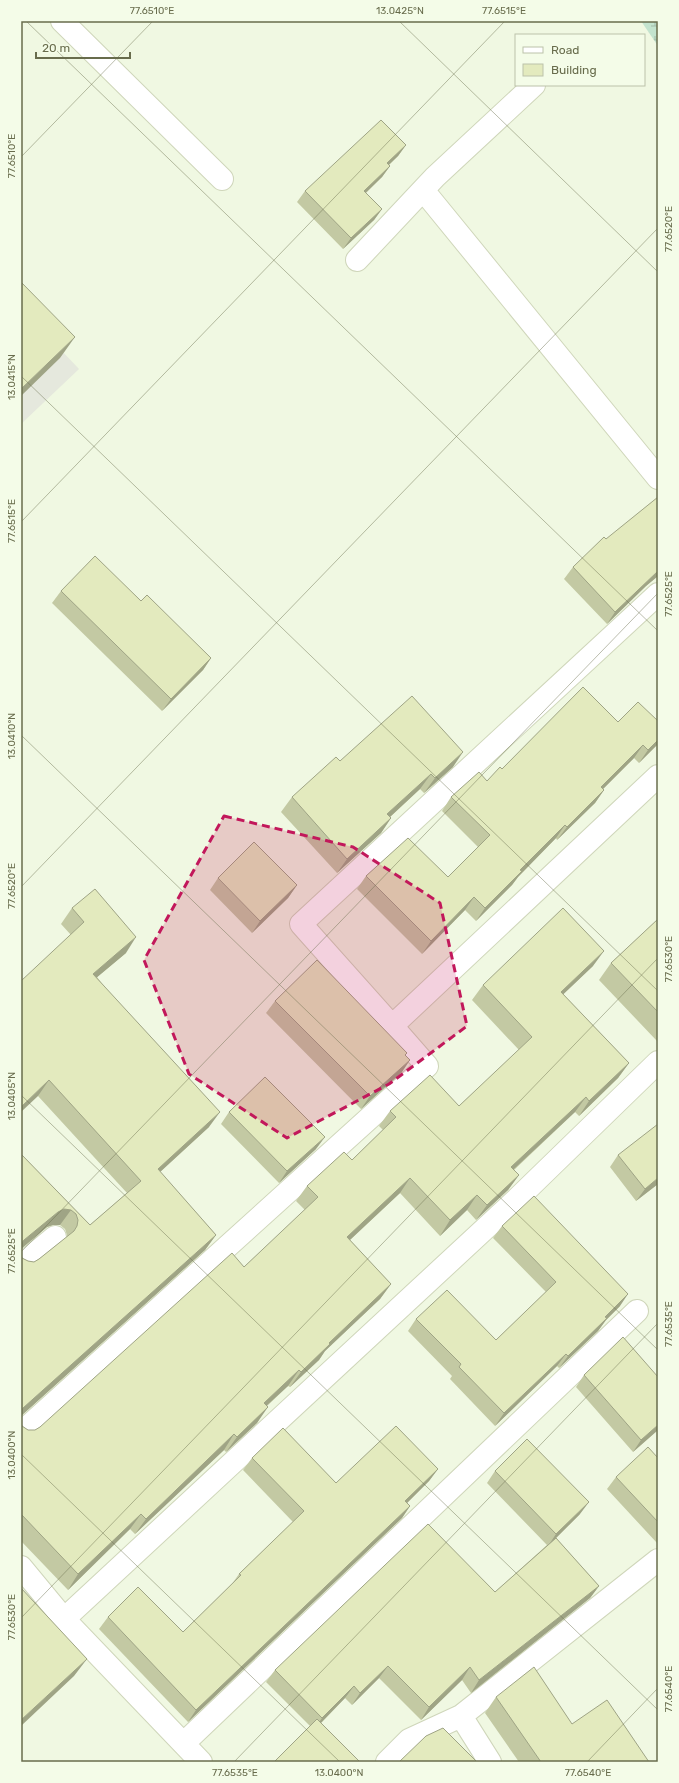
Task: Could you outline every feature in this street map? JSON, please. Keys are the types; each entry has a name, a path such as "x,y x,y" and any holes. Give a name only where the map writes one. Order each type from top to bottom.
{"street":[{"path":"62,21 222,179"},
{"path":"357,260 423,190 533,86"},
{"path":"423,190 658,478"},
{"path":"21,1433 427,1066 301,924 658,594"},
{"path":"392,1026 658,776"},
{"path":"64,1619 511,1205 658,1062"},
{"path":"21,1265 55,1237"},
{"path":"184,1743 637,1311"},
{"path":"387,1762 409,1740 461,1716 658,1560"},
{"path":"21,1567 64,1619 201,1762"},
{"path":"461,1716 490,1762"}],"highlighted area":[{"path":"224,816 353,847 440,903 467,1026 389,1084 287,1138 189,1074 144,960"}],"shaded area":[{"path":"21,308 79,369 21,424"}],"green space":[{"path":"641,21 658,21 658,46"}],"building":[{"path":"381,120 406,145 387,163 390,166 364,191 382,209 351,238 305,191"},
{"path":"21,282 75,337 21,389"},
{"path":"658,497 658,571 615,612 573,567 604,537 606,539"},
{"path":"95,556 141,601 147,595 211,658 171,699 61,591"},
{"path":"583,687 618,722 638,702 658,721 658,740 648,750 643,745 601,787 604,790 567,827 565,825 485,908 474,897 431,941 366,876 408,838 448,877 490,835 451,797 479,772 487,781 500,767 502,769"},
{"path":"412,696 463,752 435,778 431,774 387,814 391,818 347,859 292,797 336,757 340,761"},
{"path":"254,842 297,885 260,921 218,878"},
{"path":"95,889 136,937 93,974 220,1112 158,1169 216,1235 23,1408 21,1412 21,1255 22,1258 28,1261 34,1262 39,1259 74,1231 78,1220 76,1214 71,1210 64,1209 58,1212 21,1244 21,1154 90,1225 141,1181 49,1080 21,1107 21,981 84,922 72,908"},
{"path":"563,908 604,951 561,992 629,1063 589,1101 586,1097 511,1167 519,1175 487,1205 477,1195 450,1220 410,1178 347,1237 391,1284 301,1372 299,1370 264,1403 268,1407 237,1437 234,1434 146,1519 141,1514 78,1574 21,1514 21,1423 22,1426 28,1430 35,1430 40,1427 232,1253 244,1267 318,1197 307,1186 344,1152 352,1160 396,1117 390,1111 430,1075 459,1106 532,1037 483,985"},
{"path":"658,919 658,1012 611,963"},
{"path":"317,960 407,1053 405,1055 410,1060 370,1096 275,1001"},
{"path":"265,1077 325,1137 287,1171 229,1112"},
{"path":"658,1124 658,1178 645,1189 618,1155"},
{"path":"534,1196 628,1294 605,1317 607,1318 568,1356 566,1354 504,1413 459,1367 461,1364 416,1319 447,1290 496,1340 556,1282 502,1226"},
{"path":"623,1337 658,1377 658,1425 641,1440 584,1375"},
{"path":"396,1426 438,1469 405,1501 410,1506 196,1710 108,1617 138,1587 183,1632 241,1575 239,1574 304,1511 252,1458 283,1428 336,1483"},
{"path":"527,1439 589,1502 556,1534 495,1471"},
{"path":"648,1447 658,1458 658,1522 616,1477"},
{"path":"428,1524 495,1592 556,1538 599,1586 479,1680 470,1667 429,1707 388,1666 360,1693 354,1686 322,1718 275,1670"},
{"path":"21,1588 87,1659 21,1720"},
{"path":"534,1667 572,1724 607,1700 649,1762 541,1762 496,1697"},
{"path":"317,1719 360,1762 274,1762"},
{"path":"443,1728 477,1762 399,1762 426,1736"}]}
